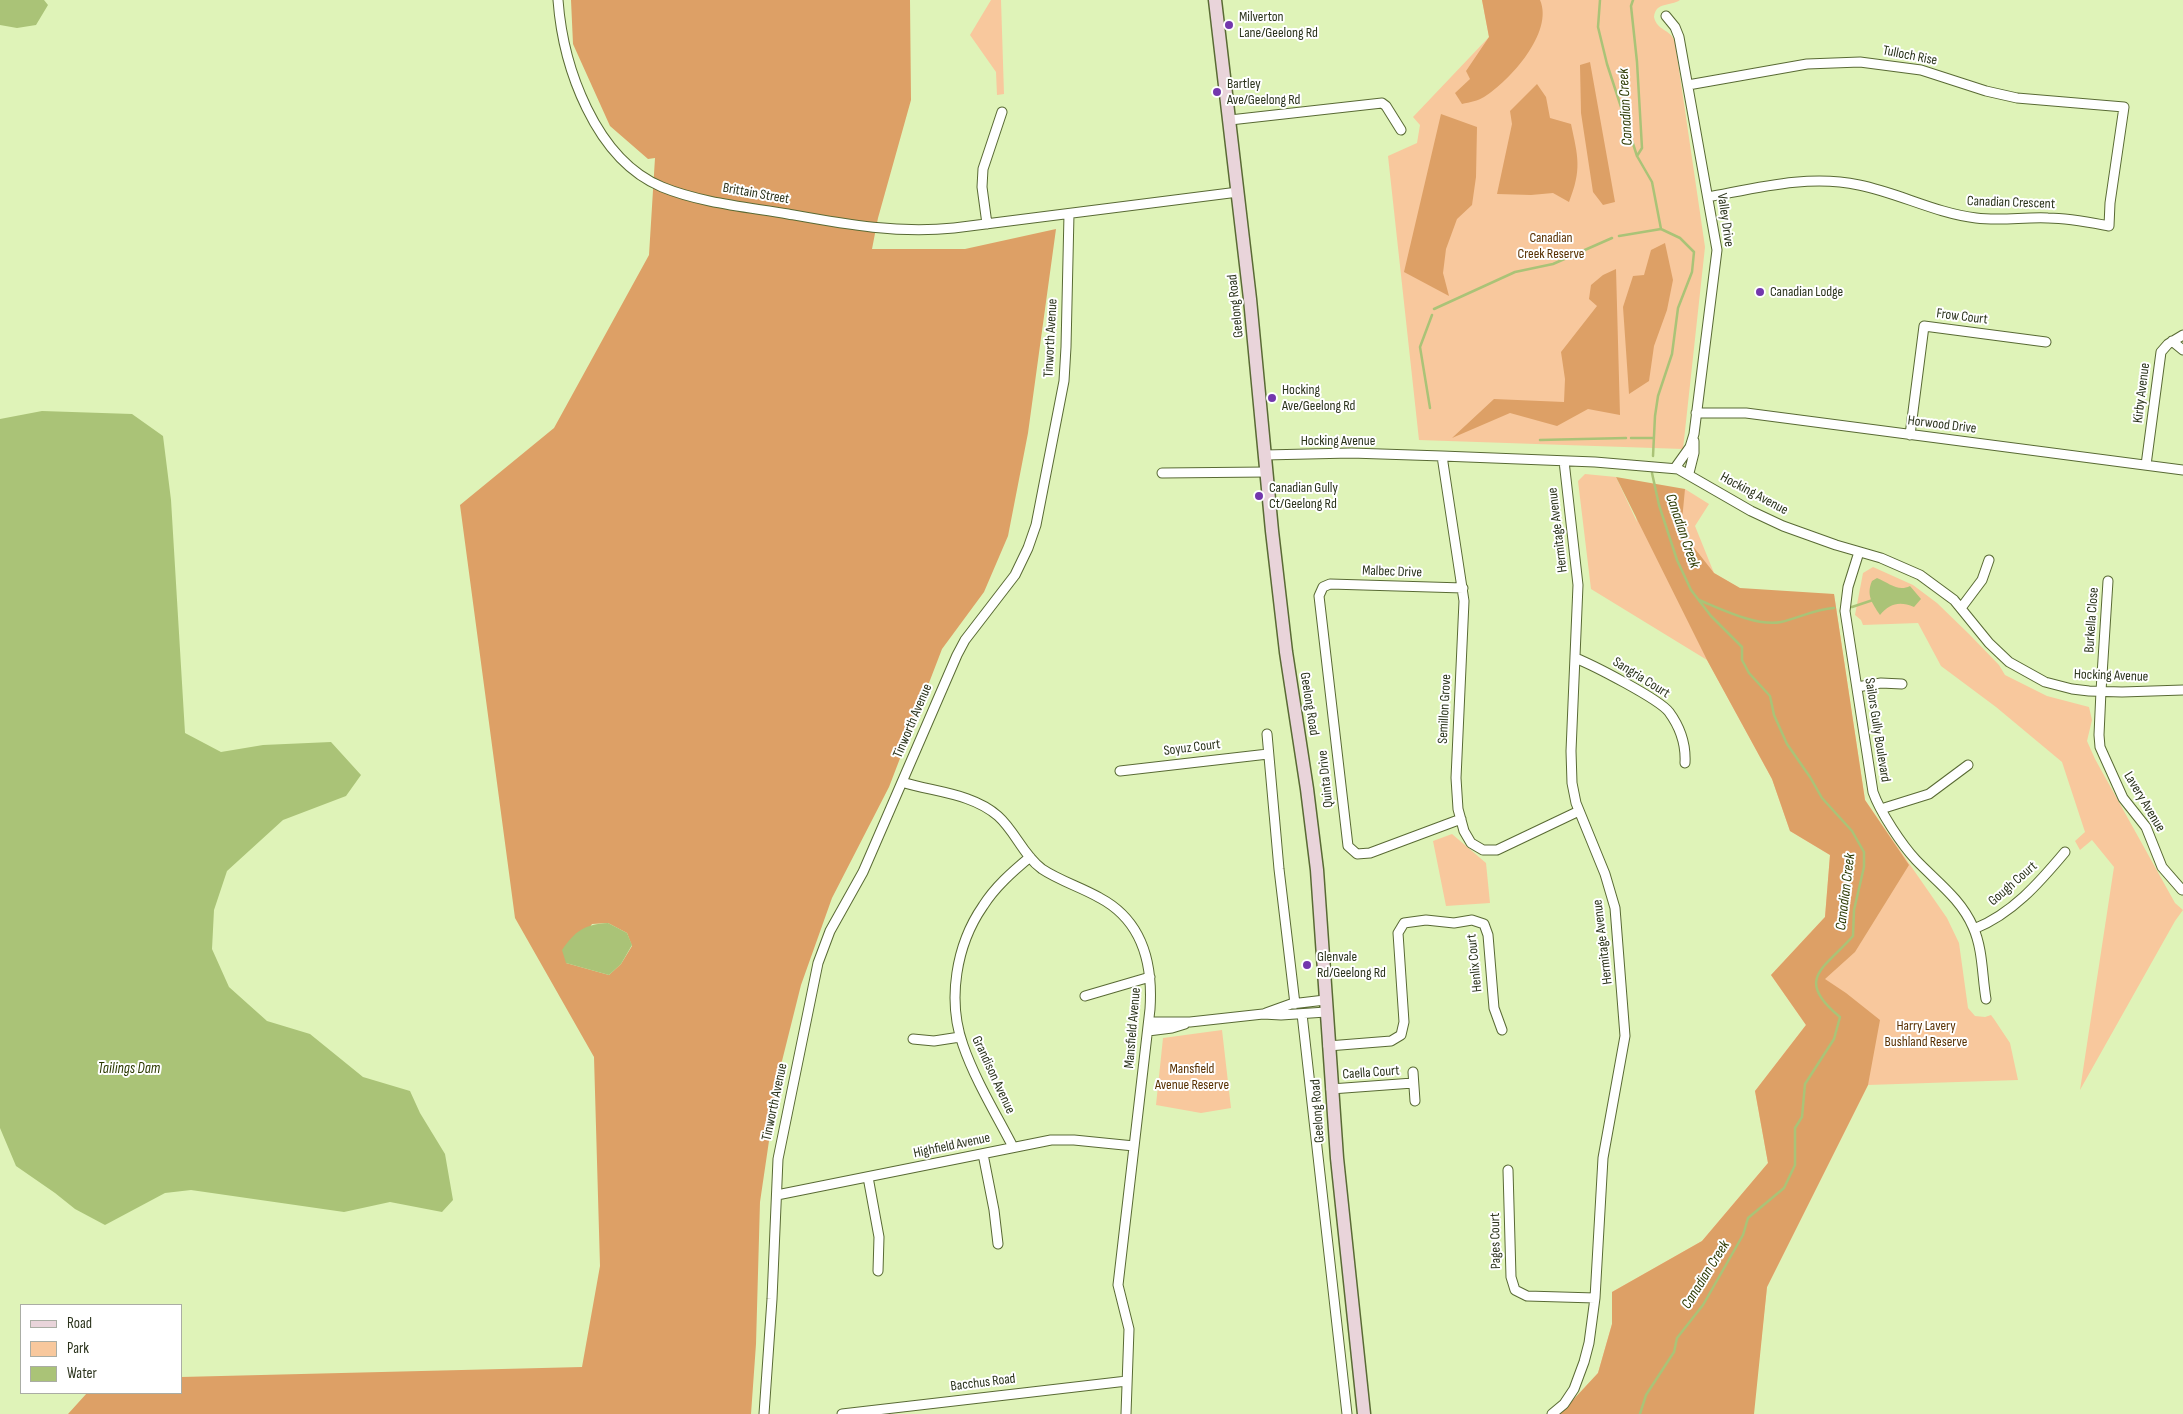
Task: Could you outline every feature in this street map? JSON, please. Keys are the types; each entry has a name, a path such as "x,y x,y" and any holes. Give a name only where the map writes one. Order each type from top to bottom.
{"main road":[{"name":"Geelong Road","path":"1215,0 1238,192 1288,666 1316,860 1331,1089 1364,1414"}],"street":[{"name":"Brittain Street","path":"558,0 566,53 577,84 595,123 608,143 622,159 636,172 656,184 712,200 878,228 922,230 1069,214"},
{"name":"Valley Drive","path":"1666,16 1679,34 1717,255 1696,413 1694,452 1689,474"},
{"name":"Tulloch Rise","path":"1688,85 1799,65 1851,61 1913,68 1986,91 2017,98 2124,107"},
{"path":"1230,120 1382,104 1386,106 1401,130"},
{"name":"Canadian Crescent","path":"1708,197 1794,182 1836,182 1870,187 1934,209 1965,216 1996,219 2055,218 2108,226 2124,107"},
{"path":"987,224 982,187 983,169 1002,112"},
{"path":"1069,214 1238,192"},
{"name":"Tinworth Avenue","path":"764,1414 777,1171 781,1141 818,963 830,931 863,872 961,647 1009,584 1023,560 1034,533 1064,381 1069,214"},
{"name":"Frow Court","path":"1910,434 1924,326 2046,342"},
{"path":"2183,335 2172,341 2183,350"},
{"name":"Kirby Avenue","path":"2146,465 2161,355 2165,346 2172,341"},
{"name":"Horwood Drive","path":"1696,413 1746,413 2183,470"},
{"name":"Valley Drive","path":"1675,468 1690,447 1694,434"},
{"name":"Hocking Avenue","path":"1265,455 1442,456 1675,468 1766,518 1807,535 1888,560 1920,575 1947,594 1996,650 2008,662 2024,672 2054,685 2076,690 2183,690"},
{"name":"Semillon Grove","path":"1442,456 1463,588 1464,608 1456,774 1460,819 1469,840 1480,849 1490,851 1501,848 1579,811"},
{"name":"Hermitage Avenue","path":"1552,1414 1570,1396 1581,1371 1589,1343 1595,1298 1603,1158 1624,1053 1625,1036 1614,908 1605,874 1579,811 1572,788 1570,769 1578,579 1564,461"},
{"path":"1162,473 1267,472"},
{"name":"Sailors Gully Boulevard","path":"1859,552 1848,587 1845,608 1872,786 1881,809 1914,858 1955,899 1974,929 1986,999"},
{"path":"1961,608 1982,580 1989,560"},
{"name":"Burkella Close","path":"2100,691 2108,581"},
{"name":"Malbec Drive","path":"1322,588 1330,584 1463,588"},
{"name":"Quinta Drive","path":"1322,588 1320,599 1348,846 1355,853 1370,853 1460,819"},
{"name":"Sangria Court","path":"1576,658 1598,667 1667,710 1684,741 1685,763"},
{"path":"1857,686 1881,683 1902,684"},
{"name":"Lavery Avenue","path":"2100,691 2099,739 2106,764 2123,798 2146,827 2162,867 2182,890"},
{"path":"1267,734 1277,851 1296,1003 1301,1014 1347,1414"},
{"name":"Soyuz Court","path":"1120,771 1268,754"},
{"path":"1881,809 1929,794 1968,765"},
{"name":"Mansfield Avenue","path":"902,782 963,797 982,805 1001,820 1030,857 1052,874 1105,901 1125,918 1145,950 1150,977 1148,1026 1118,1285 1129,1329 1126,1414"},
{"name":"Gough Court","path":"1974,929 1994,919 2019,901 2039,882 2065,852"},
{"name":"Grandison Avenue","path":"1013,1147 970,1062 960,1037 956,990 959,960 975,918 988,898 1030,857"},
{"name":"Henlix Court","path":"1328,1046 1391,1042 1402,1035 1404,1022 1398,933 1404,923 1414,921 1454,923 1472,920 1484,924 1488,934 1494,1008 1502,1030"},
{"path":"1085,996 1150,977"},
{"path":"1264,1014 1296,1003 1326,1006"},
{"path":"1148,1026 1172,1028 1190,1022 1264,1014 1301,1014 1326,1006"},
{"path":"913,1039 939,1041 960,1037"},
{"path":"1413,1072 1415,1101"},
{"name":"Caella Court","path":"1331,1089 1414,1083"},
{"name":"Highfield Avenue","path":"777,1195 1058,1139 1134,1146"},
{"path":"983,1154 994,1210 998,1244"},
{"name":"Pages Court","path":"1508,1170 1511,1277 1514,1288 1527,1296 1595,1298"},
{"path":"868,1177 879,1237 878,1270"},
{"name":"Bacchus Road","path":"842,1414 1127,1381"}],"green space":[{"path":"991,0 1001,0 1004,94 997,95 996,72 970,35"},
{"name":"Canadian Creek Reserve","path":"1482,0 1680,0 1660,6 1655,12 1654,17 1658,25 1675,42 1705,247 1683,449 1419,440 1388,156 1417,143 1420,125 1413,117 1489,37"},
{"name":"Harry Lavery Bushland Reserve","path":"1585,474 1616,477 1637,522 1631,489 1685,489 1709,504 1695,526 1714,573 1748,593 1834,594 1865,800 1947,918 1959,943 1968,1008 1975,1016 1985,1017 1991,1015 1994,1019 2010,1043 2018,1080 1868,1085 1767,1287 1753,1414 1560,1414 1598,1373 1612,1324 1612,1292 1702,1241 1768,1163 1755,1091 1806,1025 1771,975 1825,917 1830,855 1790,831 1772,779 1707,660 1591,589 1578,481"},
{"path":"1873,567 1913,585 1937,603 1999,665 2005,675 2047,696 2089,707 2092,720 2087,741 2095,759 2175,903 2183,910 2080,1090 2114,867 2092,840 2080,850 2075,841 2085,832 2062,762 1996,707 1941,666 1918,623 1863,625 1861,620 1855,615 1863,573"},
{"path":"1452,834 1486,863 1490,903 1446,906 1433,841"},
{"name":"Mansfield Avenue Reserve","path":"1222,1030 1231,1108 1201,1113 1156,1105 1163,1038"}],"shaded area":[{"path":"571,0 910,0 911,100 878,218 872,249 965,249 1056,229 1028,433 1008,536 984,592 942,649 889,787 832,898 801,985 779,1073 760,1202 756,1344 751,1414 68,1414 86,1394 182,1394 182,1377 582,1367 600,1266 594,1057 515,918 460,505 554,428 649,255 655,158 648,159 610,126 573,44","holes":["608,923 627,933 632,946 621,964 609,975 566,963 592,924"]},
{"path":"1482,0 1540,0 1543,13 1541,26 1527,54 1506,80 1482,98 1462,104 1455,93 1470,79 1466,71 1489,37"},
{"path":"1590,62 1615,202 1603,205 1593,192 1581,113 1580,65"},
{"path":"1537,84 1546,97 1550,118 1571,124 1578,163 1576,181 1569,202 1553,193 1531,195 1497,194 1512,124 1510,111"},
{"path":"1441,114 1477,127 1476,177 1472,205 1457,219 1446,249 1443,273 1449,296 1404,272"},
{"path":"1665,243 1673,280 1667,310 1654,346 1649,381 1629,394 1623,307 1633,276 1644,275 1651,250"},
{"path":"1616,269 1620,415 1588,409 1557,426 1510,413 1452,438 1494,399 1564,402 1565,379 1561,352 1597,306 1589,299 1591,285 1603,275"},
{"path":"1616,477 1685,489 1681,531 1714,573 1740,588 1834,594 1865,800 1909,865 1855,952 1825,979 1880,1020 1868,1085 1767,1287 1754,1414 1560,1414 1598,1373 1612,1324 1612,1292 1702,1241 1768,1163 1755,1091 1806,1025 1771,975 1825,917 1830,855 1790,831 1772,779 1707,660"}],"water":[{"path":"0,0 44,0 48,5 36,25 17,28 0,25"},
{"name":"Tailings Dam","path":"42,411 132,414 163,436 171,500 185,733 221,752 263,745 331,742 361,775 346,796 283,820 227,871 214,910 212,949 229,987 267,1021 310,1034 363,1077 410,1091 420,1113 445,1154 453,1200 442,1212 390,1202 344,1212 191,1190 165,1193 105,1225 75,1209 16,1166 0,1128 0,419"},
{"path":"1877,578 1901,588 1910,586 1921,599 1914,607 1896,604 1880,615 1872,603 1870,595 1872,581"},
{"path":"608,923 627,933 632,945 621,964 609,975 566,963 562,950 576,933 593,925"}],"waterway":[{"path":"1600,0 1598,27 1607,64 1637,156"},
{"name":"Canadian Creek","path":"1633,0 1631,6 1637,62 1642,148 1637,156 1652,182 1661,229 1680,238 1694,252 1692,272 1678,308 1672,354 1658,396 1653,456"},
{"path":"1619,236 1661,229"},
{"path":"1434,309 1515,272 1553,264 1612,238"},
{"path":"1430,408 1420,347 1432,315"},
{"path":"1540,440 1626,438"},
{"path":"1631,438 1654,438"},
{"name":"Canadian Creek","path":"1640,1414 1646,1395 1674,1352 1677,1338 1703,1305 1743,1235 1748,1218 1784,1188 1795,1165 1795,1128 1802,1117 1805,1084 1834,1039 1840,1017 1826,1004 1818,993 1816,983 1818,974 1853,936 1854,910 1864,867 1864,852 1852,831 1822,798 1787,744 1774,715 1770,696 1749,673 1742,660 1742,647 1711,616 1691,590 1677,560 1659,505 1652,473"},
{"path":"1699,600 1750,620 1771,623 1834,608"},
{"path":"1852,607 1873,600"}],"place":[{"name":"Milverton Lane/Geelong Rd","path":"1229,25"},
{"name":"Bartley Ave/Geelong Rd","path":"1217,92"},
{"name":"Canadian Lodge","path":"1760,292"},
{"name":"Hocking Ave/Geelong Rd","path":"1272,398"},
{"name":"Canadian Gully Ct/Geelong Rd","path":"1259,496"},
{"name":"Glenvale Rd/Geelong Rd","path":"1307,965"}]}
